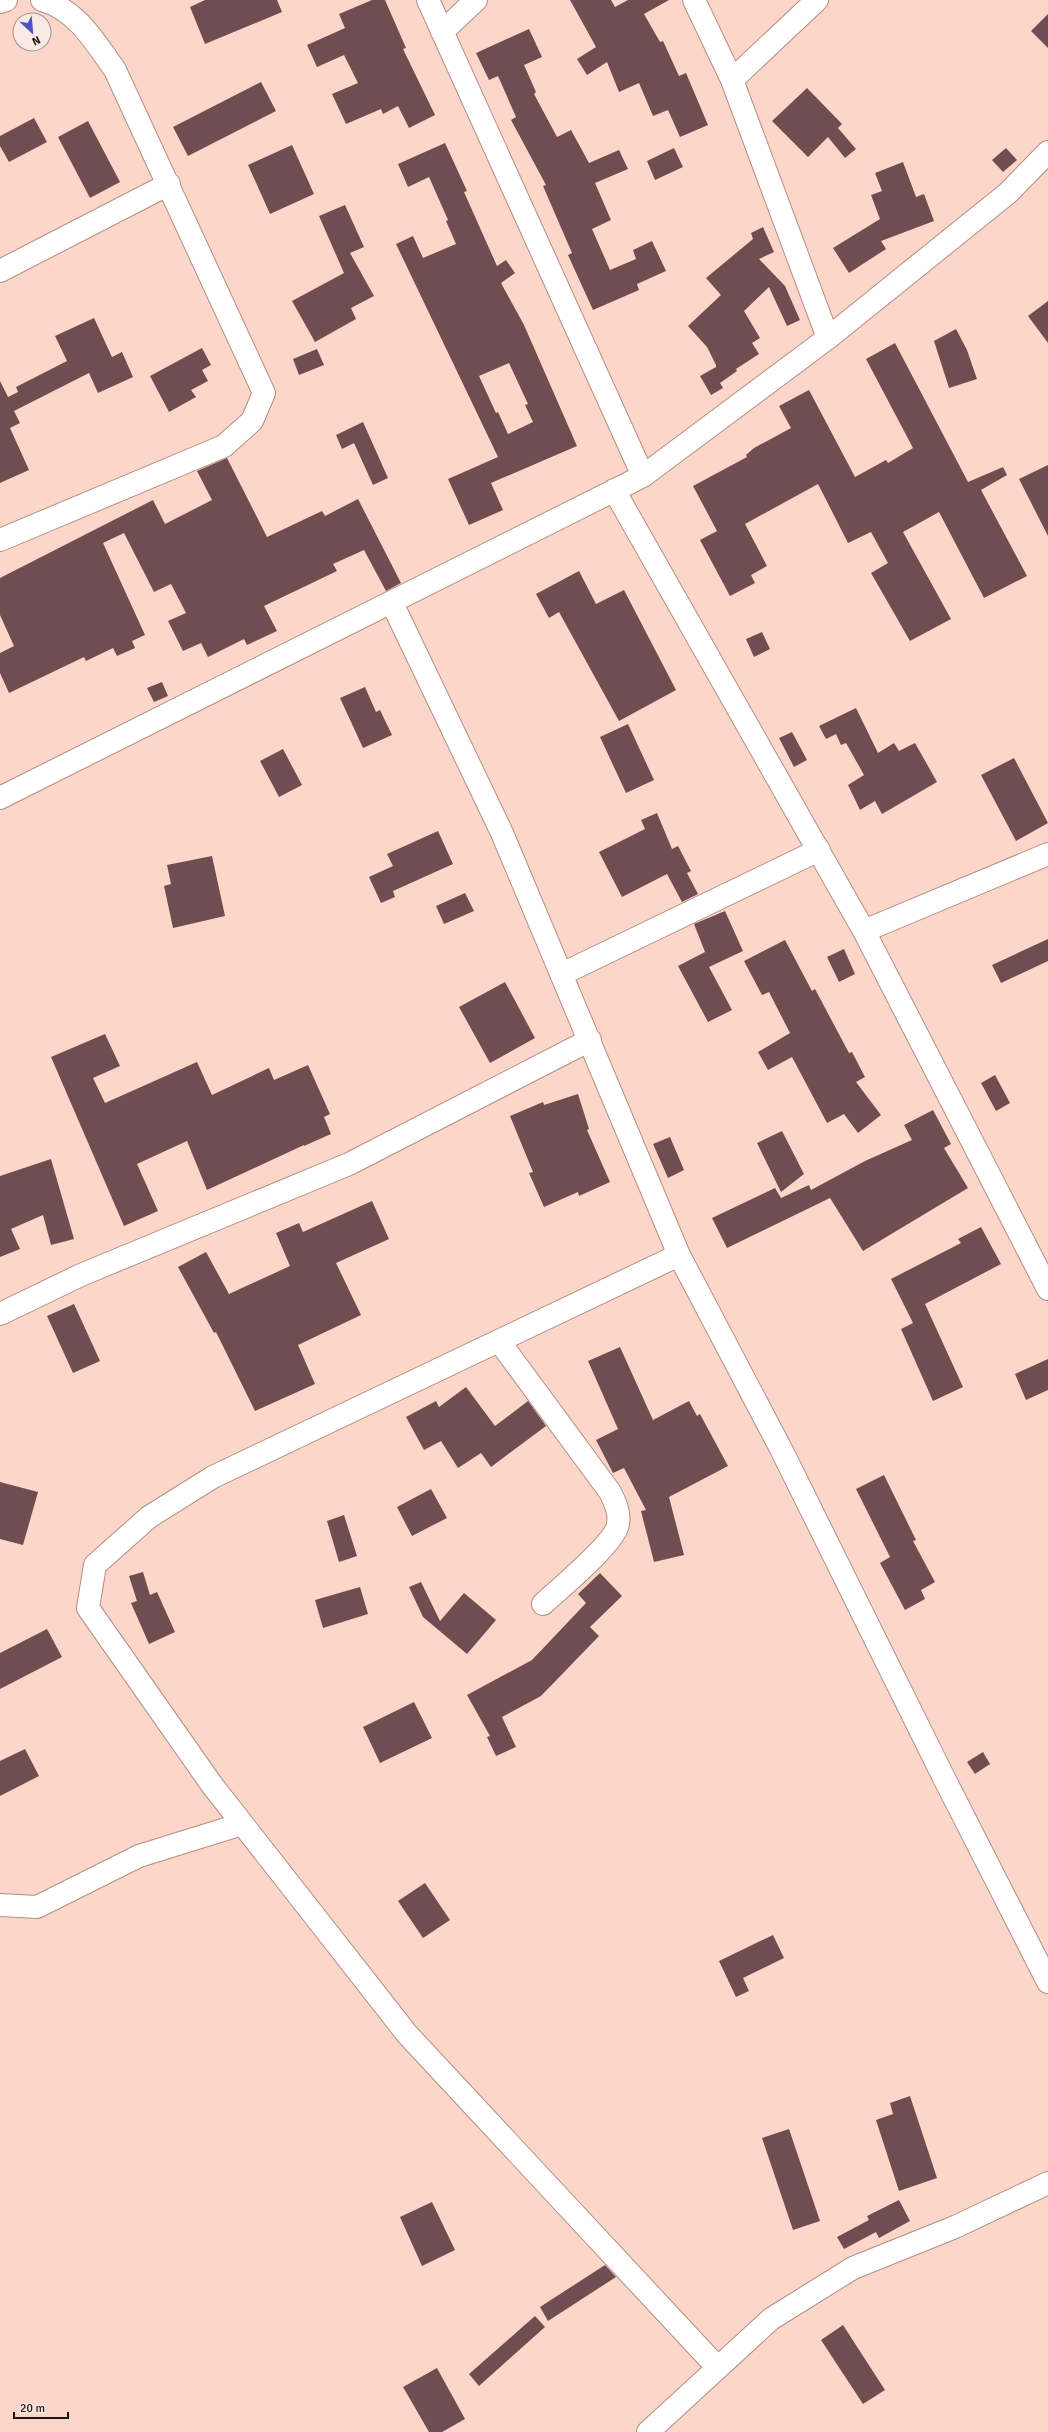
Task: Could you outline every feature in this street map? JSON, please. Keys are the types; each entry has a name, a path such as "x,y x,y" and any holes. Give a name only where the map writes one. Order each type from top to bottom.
{"street":[{"path":"0,2 6,0"},
{"path":"0,540 224,446 252,421 264,393 169,184 115,70 86,29 56,4 42,0"},
{"path":"428,0 643,476"},
{"path":"442,32 476,0"},
{"path":"694,0 732,80 828,338"},
{"path":"732,80 817,0"},
{"path":"0,798 643,476 828,338 1008,193 1048,152"},
{"path":"0,271 169,184"},
{"path":"614,490 864,931 1048,1289"},
{"path":"392,603 502,833 679,1254 781,1448 943,1776 1048,1982"},
{"path":"562,974 819,850"},
{"path":"864,931 1048,854"},
{"path":"0,1314 81,1275 349,1164 590,1040"},
{"path":"679,1254 213,1477 149,1517 96,1565 88,1608 207,1778 407,2034 717,2367"},
{"path":"499,1341 610,1492 618,1514 618,1525 610,1540 543,1604"},
{"path":"0,1905 37,1907 139,1856 242,1824"},
{"path":"648,2432 771,2319 853,2268 955,2227 1048,2183"}],"building":[{"path":"205,0 277,0 282,12 205,44 190,7"},
{"path":"372,0 385,0 406,48 403,49 435,115 409,128 398,106 383,114 381,109 346,124 332,94 358,83 344,55 317,67 307,45 345,28 339,14"},
{"path":"570,0 611,0 615,7 628,0 669,0 644,14 660,42 663,41 679,76 686,73 708,125 680,137 668,110 653,116 639,83 619,92 607,62 587,75 577,59 596,47"},
{"path":"1048,14 1048,48 1031,31"},
{"path":"529,29 542,57 524,65 536,92 534,94 557,137 571,130 589,163 619,150 628,169 595,183 611,220 592,229 610,270 636,259 633,250 652,241 666,271 637,284 639,290 593,310 568,255 572,253 543,186 546,185 511,120 516,117 498,76 489,80 476,53"},
{"path":"261,82 276,111 188,156 173,127"},
{"path":"807,88 842,124 838,128 856,149 845,158 828,137 808,157 772,121"},
{"path":"34,118 47,142 9,162 0,146 0,136"},
{"path":"88,121 120,182 90,198 58,137"},
{"path":"445,143 467,191 464,192 497,266 506,260 515,273 501,283 524,325 577,446 491,483 503,510 469,525 448,479 498,457 396,244 413,236 423,258 456,244 446,221 448,220 429,177 408,187 398,164","holes":["509,363 528,404 525,405 533,422 508,434 498,412 496,413 479,376"]},
{"path":"292,145 314,194 270,214 248,165"},
{"path":"674,148 683,167 655,180 647,161"},
{"path":"1006,148 1017,160 1003,172 992,160"},
{"path":"903,162 916,197 924,194 934,221 881,241 886,249 849,273 833,248 880,219 871,195 882,191 875,173"},
{"path":"345,205 364,247 350,253 374,296 351,308 356,319 315,342 292,301 344,273 319,216"},
{"path":"763,227 774,252 759,259 785,286 800,320 787,326 769,287 744,311 760,338 752,343 759,354 736,369 737,371 720,383 723,388 711,395 700,376 716,367 716,365 707,347 688,326 721,295 706,278 753,239 751,233"},
{"path":"1048,301 1048,343 1028,316"},
{"path":"94,318 112,357 122,352 133,377 98,393 89,373 14,411 20,423 10,428 29,470 0,483 0,381 8,397 18,392 16,387 67,361 55,336"},
{"path":"956,329 967,350 977,379 949,388 934,341"},
{"path":"895,343 968,482 1003,467 1007,475 981,490 1027,576 984,598 939,512 903,532 951,619 910,641 871,573 888,563 871,532 848,543 818,484 745,524 767,566 751,575 755,583 730,596 700,540 717,531 693,486 747,457 746,455 754,448 791,428 779,406 809,390 855,477 886,460 888,463 913,448 866,359"},
{"path":"202,348 211,365 202,370 208,381 191,390 196,397 169,412 150,376"},
{"path":"317,349 324,365 299,375 293,359"},
{"path":"363,422 388,478 373,485 354,443 342,449 336,435"},
{"path":"227,458 267,537 322,511 325,516 358,499 401,583 386,591 364,550 333,564 337,571 264,606 277,631 247,645 244,639 208,657 201,643 183,651 168,621 186,613 171,584 154,592 124,533 103,543 145,635 132,641 135,648 117,656 113,648 86,661 84,657 9,693 0,673 0,653 14,646 0,615 0,578 153,500 165,524 212,500 197,471"},
{"path":"1048,465 1048,536 1019,479"},
{"path":"579,571 596,604 624,590 676,690 619,721 559,612 549,618 536,594"},
{"path":"762,632 770,649 754,657 746,639"},
{"path":"162,682 168,696 154,702 147,688"},
{"path":"365,687 376,712 380,710 392,735 363,748 340,698"},
{"path":"856,708 878,753 894,743 899,751 915,743 937,782 882,814 875,801 860,810 848,785 864,775 846,743 841,745 836,734 826,739 819,726"},
{"path":"628,724 654,780 626,793 600,737"},
{"path":"792,732 807,760 794,767 779,738"},
{"path":"283,749 302,785 279,797 260,761"},
{"path":"1014,758 1048,823 1016,841 981,775"},
{"path":"657,813 672,849 678,846 691,871 687,873 698,894 682,902 667,874 622,897 599,852 645,829 641,820"},
{"path":"438,831 453,864 393,891 395,897 381,903 369,877 393,866 387,854"},
{"path":"212,856 225,916 173,928 164,886 171,884 167,865"},
{"path":"465,893 474,911 444,924 436,906"},
{"path":"725,911 743,951 709,967 732,1010 708,1022 678,966 705,952 694,924"},
{"path":"1048,939 1048,961 1001,983 992,965"},
{"path":"785,940 812,991 815,989 849,1053 852,1052 865,1077 856,1082 881,1115 858,1133 844,1114 827,1123 792,1057 768,1070 758,1052 790,1033 769,992 762,995 744,961"},
{"path":"844,949 855,974 839,982 827,957"},
{"path":"505,982 535,1038 490,1063 459,1007"},
{"path":"105,1034 120,1066 93,1078 105,1103 197,1062 212,1095 269,1068 274,1080 308,1065 330,1114 324,1117 331,1134 207,1190 187,1141 137,1164 158,1211 124,1226 51,1057"},
{"path":"995,1075 1010,1103 996,1111 981,1083"},
{"path":"578,1094 589,1129 587,1130 610,1182 579,1196 578,1192 544,1207 529,1173 533,1172 510,1116 543,1102 544,1105"},
{"path":"933,1110 951,1144 944,1148 968,1188 863,1251 830,1198 727,1248 712,1218 775,1188 781,1198 809,1185 811,1190 865,1161 912,1140 904,1125"},
{"path":"782,1131 804,1174 781,1192 757,1143"},
{"path":"670,1137 684,1170 668,1178 653,1144"},
{"path":"51,1159 74,1239 51,1245 43,1215 11,1229 20,1249 0,1257 0,1176"},
{"path":"372,1201 389,1239 336,1263 361,1315 298,1345 315,1384 255,1411 216,1332 214,1333 178,1267 206,1252 229,1294 290,1266 276,1233 299,1223 303,1232"},
{"path":"981,1227 1001,1264 925,1304 963,1387 933,1401 901,1329 913,1323 891,1279 961,1243 958,1239"},
{"path":"74,1304 100,1361 73,1373 47,1316"},
{"path":"620,1347 653,1420 689,1401 697,1416 700,1414 728,1466 669,1497 684,1555 654,1562 641,1511 646,1510 624,1468 613,1473 596,1440 618,1429 588,1361"},
{"path":"1048,1359 1048,1390 1026,1400 1015,1374"},
{"path":"466,1387 495,1426 528,1401 546,1426 491,1467 481,1453 458,1468 441,1441 424,1450 406,1417 436,1401 439,1407"},
{"path":"884,1475 916,1540 913,1541 935,1582 921,1590 925,1599 905,1610 880,1563 890,1557 856,1489"},
{"path":"0,1482 38,1492 23,1545 0,1539"},
{"path":"431,1489 447,1518 412,1536 397,1507"},
{"path":"344,1515 357,1556 339,1562 327,1521"},
{"path":"143,1572 150,1595 157,1592 175,1632 149,1644 131,1603 137,1601 129,1576"},
{"path":"600,1573 622,1596 590,1627 599,1636 541,1696 502,1717 516,1747 496,1756 487,1737 490,1736 467,1695 532,1660 586,1603 578,1594"},
{"path":"421,1582 440,1621 464,1593 496,1620 467,1654 423,1617 409,1587"},
{"path":"360,1587 368,1614 323,1628 315,1600"},
{"path":"47,1629 62,1657 0,1689 0,1653"},
{"path":"414,1702 432,1738 380,1763 363,1727"},
{"path":"25,1749 39,1776 0,1796 0,1761"},
{"path":"983,1752 990,1764 975,1774 967,1762"},
{"path":"425,1883 450,1920 423,1938 398,1901"},
{"path":"773,1935 784,1958 743,1978 749,1991 736,1997 719,1961"},
{"path":"910,2096 937,2178 899,2191 876,2120 893,2114 890,2103"},
{"path":"789,2129 820,2221 793,2230 762,2138"},
{"path":"899,2200 910,2221 879,2238 876,2232 844,2249 837,2237 869,2220 867,2216"},
{"path":"432,2202 455,2250 422,2266 400,2217"},
{"path":"605,2265 616,2277 548,2321 540,2307"},
{"path":"535,2316 545,2327 479,2386 469,2374"},
{"path":"843,2325 885,2390 863,2404 821,2340"},
{"path":"437,2368 465,2419 442,2432 429,2432 403,2387"}]}
